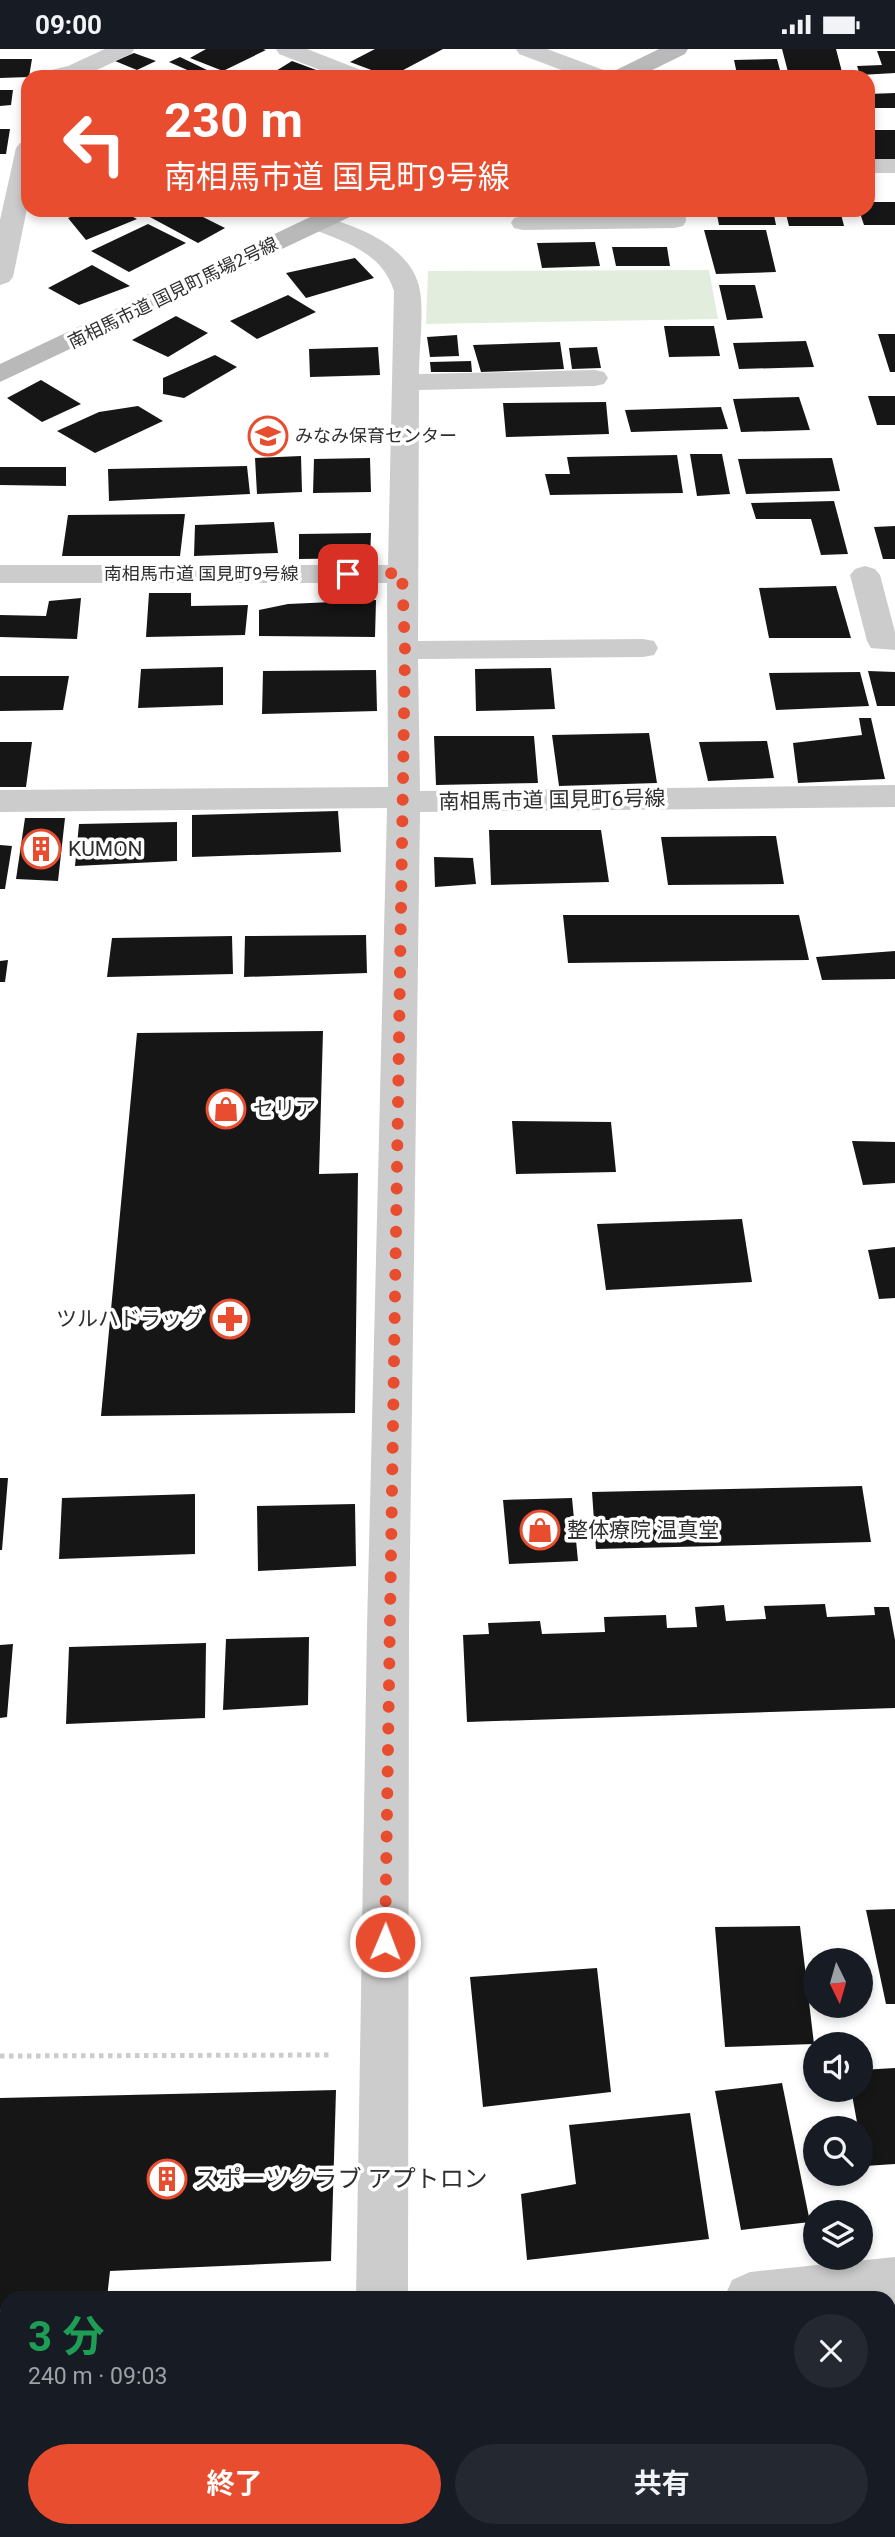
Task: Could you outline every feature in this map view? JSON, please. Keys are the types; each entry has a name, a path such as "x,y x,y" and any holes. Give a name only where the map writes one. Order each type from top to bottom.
{"street":[{"path":"78,70 123,49"},
{"path":"287,49 340,70"},
{"path":"527,49 582,70"},
{"path":"634,70 677,49"},
{"path":"875,166 895,166"},
{"path":"0,277 21,180"},
{"name":"南相馬市道 国見町馬場2号線","path":"0,374 330,217"},
{"path":"333,217 388,255 399,268 407,291 402,573 405,650 388,1627 382,2291"},
{"path":"523,223 674,221 674,217"},
{"path":"407,382 595,378"},
{"name":"南相馬市道 国見町9号線","path":"0,574 402,573"},
{"path":"865,575 882,641 895,641"},
{"path":"405,650 643,648"},
{"name":"南相馬市道 国見町6号線","path":"0,801 380,797 427,801 895,796"},
{"path":"818,2291 895,2283"}],"path":[{"path":"0,2056 384,2055"}],"green space":[{"path":"709,270 718,319 426,324 428,271"}],"building":[{"path":"206,49 266,50 225,70 190,58"},
{"path":"375,49 443,49 403,70 371,70 350,62"},
{"path":"782,49 836,49 841,70 787,70"},
{"path":"877,51 895,51 895,73 875,74 875,70 858,70 857,66 882,65"},
{"path":"134,53 156,61 137,70 115,61"},
{"path":"180,57 207,70 187,70 169,62"},
{"path":"0,59 32,59 30,70 21,70 21,77 0,78"},
{"path":"777,59 780,70 736,70 734,60"},
{"path":"292,61 316,70 277,70"},
{"path":"0,90 13,90 11,105 0,106"},
{"path":"895,93 895,108 875,108 875,94"},
{"path":"0,129 10,129 6,154 0,154"},
{"path":"875,130 895,130 895,159 875,159"},
{"path":"875,202 895,202 895,225 864,225 861,217 875,217"},
{"path":"133,217 137,219 86,240 68,218"},
{"path":"150,217 203,217 225,228 198,243"},
{"path":"717,217 774,217 776,225 719,225"},
{"path":"787,217 842,217 844,226 789,226"},
{"path":"148,224 186,243 129,272 91,251"},
{"path":"704,230 766,230 776,272 716,274"},
{"path":"595,242 600,266 542,268 537,243"},
{"path":"612,247 667,247 670,266 616,266"},
{"path":"355,258 374,278 306,298 286,273"},
{"path":"92,265 130,286 79,305 48,288"},
{"path":"719,285 755,285 763,318 727,320"},
{"path":"288,295 316,312 257,339 230,321"},
{"path":"176,316 208,333 168,357 132,340"},
{"path":"664,326 714,326 720,356 669,357"},
{"path":"878,334 895,334 895,372 890,372"},
{"path":"457,335 459,356 430,357 427,337"},
{"path":"806,341 814,367 739,369 733,343"},
{"path":"560,342 564,369 481,372 473,345"},
{"path":"378,347 380,375 310,377 309,349"},
{"path":"597,347 601,368 572,369 569,348"},
{"path":"215,355 237,367 184,398 163,394 163,378"},
{"path":"471,361 472,372 431,372 430,362"},
{"path":"41,380 81,404 42,422 7,398"},
{"path":"868,396 895,396 895,425 877,425"},
{"path":"799,397 810,430 741,432 733,399"},
{"path":"606,402 609,434 506,437 503,403"},
{"path":"138,406 163,421 95,453 57,431 99,412"},
{"path":"721,407 728,429 631,432 625,410"},
{"path":"690,454 722,454 730,494 697,496"},
{"path":"677,455 683,493 550,495 545,474 570,474 567,457"},
{"path":"301,456 302,492 257,494 255,458"},
{"path":"370,458 371,492 313,493 314,459"},
{"path":"832,458 840,491 746,494 738,459"},
{"path":"247,466 250,494 109,501 108,469"},
{"path":"0,467 66,467 66,486 0,485"},
{"path":"834,501 848,554 821,555 811,519 756,519 751,503"},
{"path":"185,514 180,556 62,556 68,515"},
{"path":"274,522 278,553 194,556 195,525"},
{"path":"895,526 895,559 883,559 874,527"},
{"path":"371,533 370,558 299,559 299,534"},
{"path":"836,586 851,638 769,638 759,588"},
{"path":"149,593 191,593 191,606 248,605 245,635 146,637"},
{"path":"81,598 77,639 0,637 0,615 46,616 49,601"},
{"path":"376,600 375,637 259,636 259,610 288,604"},
{"path":"223,667 223,705 138,708 141,669"},
{"path":"551,668 555,709 476,711 475,669"},
{"path":"376,670 377,711 262,714 263,671"},
{"path":"868,671 895,672 895,706 877,706"},
{"path":"860,672 869,706 776,710 769,673"},
{"path":"0,676 69,676 63,710 0,711"},
{"path":"859,718 871,718 885,779 798,783 793,743 862,735"},
{"path":"649,733 657,783 559,786 552,735"},
{"path":"434,736 534,736 538,783 436,785"},
{"path":"767,741 774,778 708,781 699,742"},
{"path":"0,742 32,742 26,787 0,787"},
{"path":"338,811 341,852 192,857 192,815"},
{"name":"KUMON","path":"25,818 65,818 58,881 16,879"},
{"path":"177,822 177,861 75,866 79,824"},
{"path":"489,830 601,830 609,882 491,885"},
{"path":"776,836 784,884 668,885 661,837"},
{"path":"0,845 12,846 5,889 0,889"},
{"path":"434,857 473,858 476,884 435,887"},
{"path":"563,915 799,915 809,960 568,963"},
{"path":"366,935 367,973 244,977 245,936"},
{"path":"232,936 233,974 107,977 112,938"},
{"path":"895,951 895,979 822,980 816,957"},
{"path":"8,960 5,982 0,982 0,961"},
{"path":"323,1031 319,1174 358,1173 355,1413 101,1416 137,1033"},
{"path":"512,1121 611,1122 616,1172 516,1174"},
{"path":"852,1141 895,1142 895,1183 863,1185"},
{"path":"742,1219 752,1282 606,1290 597,1224"},
{"path":"895,1247 895,1298 879,1299 868,1250"},
{"path":"0,1478 8,1478 2,1550 0,1550"},
{"path":"862,1486 871,1542 596,1549 592,1492"},
{"path":"195,1494 195,1554 59,1559 62,1498"},
{"name":"整体療院 温真堂","path":"572,1498 578,1561 509,1564 503,1500"},
{"path":"355,1504 356,1566 258,1571 257,1506"},
{"path":"825,1604 827,1617 875,1615 874,1607 889,1607 895,1640 895,1708 467,1722 463,1635 489,1634 488,1623 540,1621 542,1634 605,1632 604,1617 666,1615 667,1628 697,1627 695,1607 724,1605 726,1621 766,1619 764,1606"},
{"path":"309,1637 308,1705 223,1710 226,1639"},
{"path":"206,1643 205,1718 66,1724 69,1647"},
{"path":"13,1644 7,1717 0,1718 0,1645"},
{"path":"895,1909 895,2004 886,2004 866,1910"},
{"path":"800,1926 803,1951 803,2018 811,2018 813,2032 803,2032 803,2044 725,2047 715,1927"},
{"path":"597,1968 611,2092 483,2107 470,1977"},
{"path":"895,2068 895,2164 873,2165 873,2116 856,2116 853,2102 873,2102 873,2069"},
{"path":"782,2083 806,2200 803,2200 803,2223 741,2230 715,2091"},
{"name":"スポーツクラブ アプトロン","path":"336,2090 331,2261 110,2271 108,2291 0,2291 0,2098"},
{"path":"690,2113 709,2239 527,2260 521,2194 576,2184 569,2125"}],"place":[{"name":"みなみ保育センター","path":"268,436"},
{"name":"KUMON","path":"41,849"},
{"name":"セリア","path":"226,1109"},
{"name":"ツルハドラッグ","path":"230,1319"},
{"name":"整体療院 温真堂","path":"540,1530"},
{"name":"スポーツクラブ アプトロン","path":"167,2179"}],"route":[{"path":"348,574 402,573 405,650 385,1942"}]}
